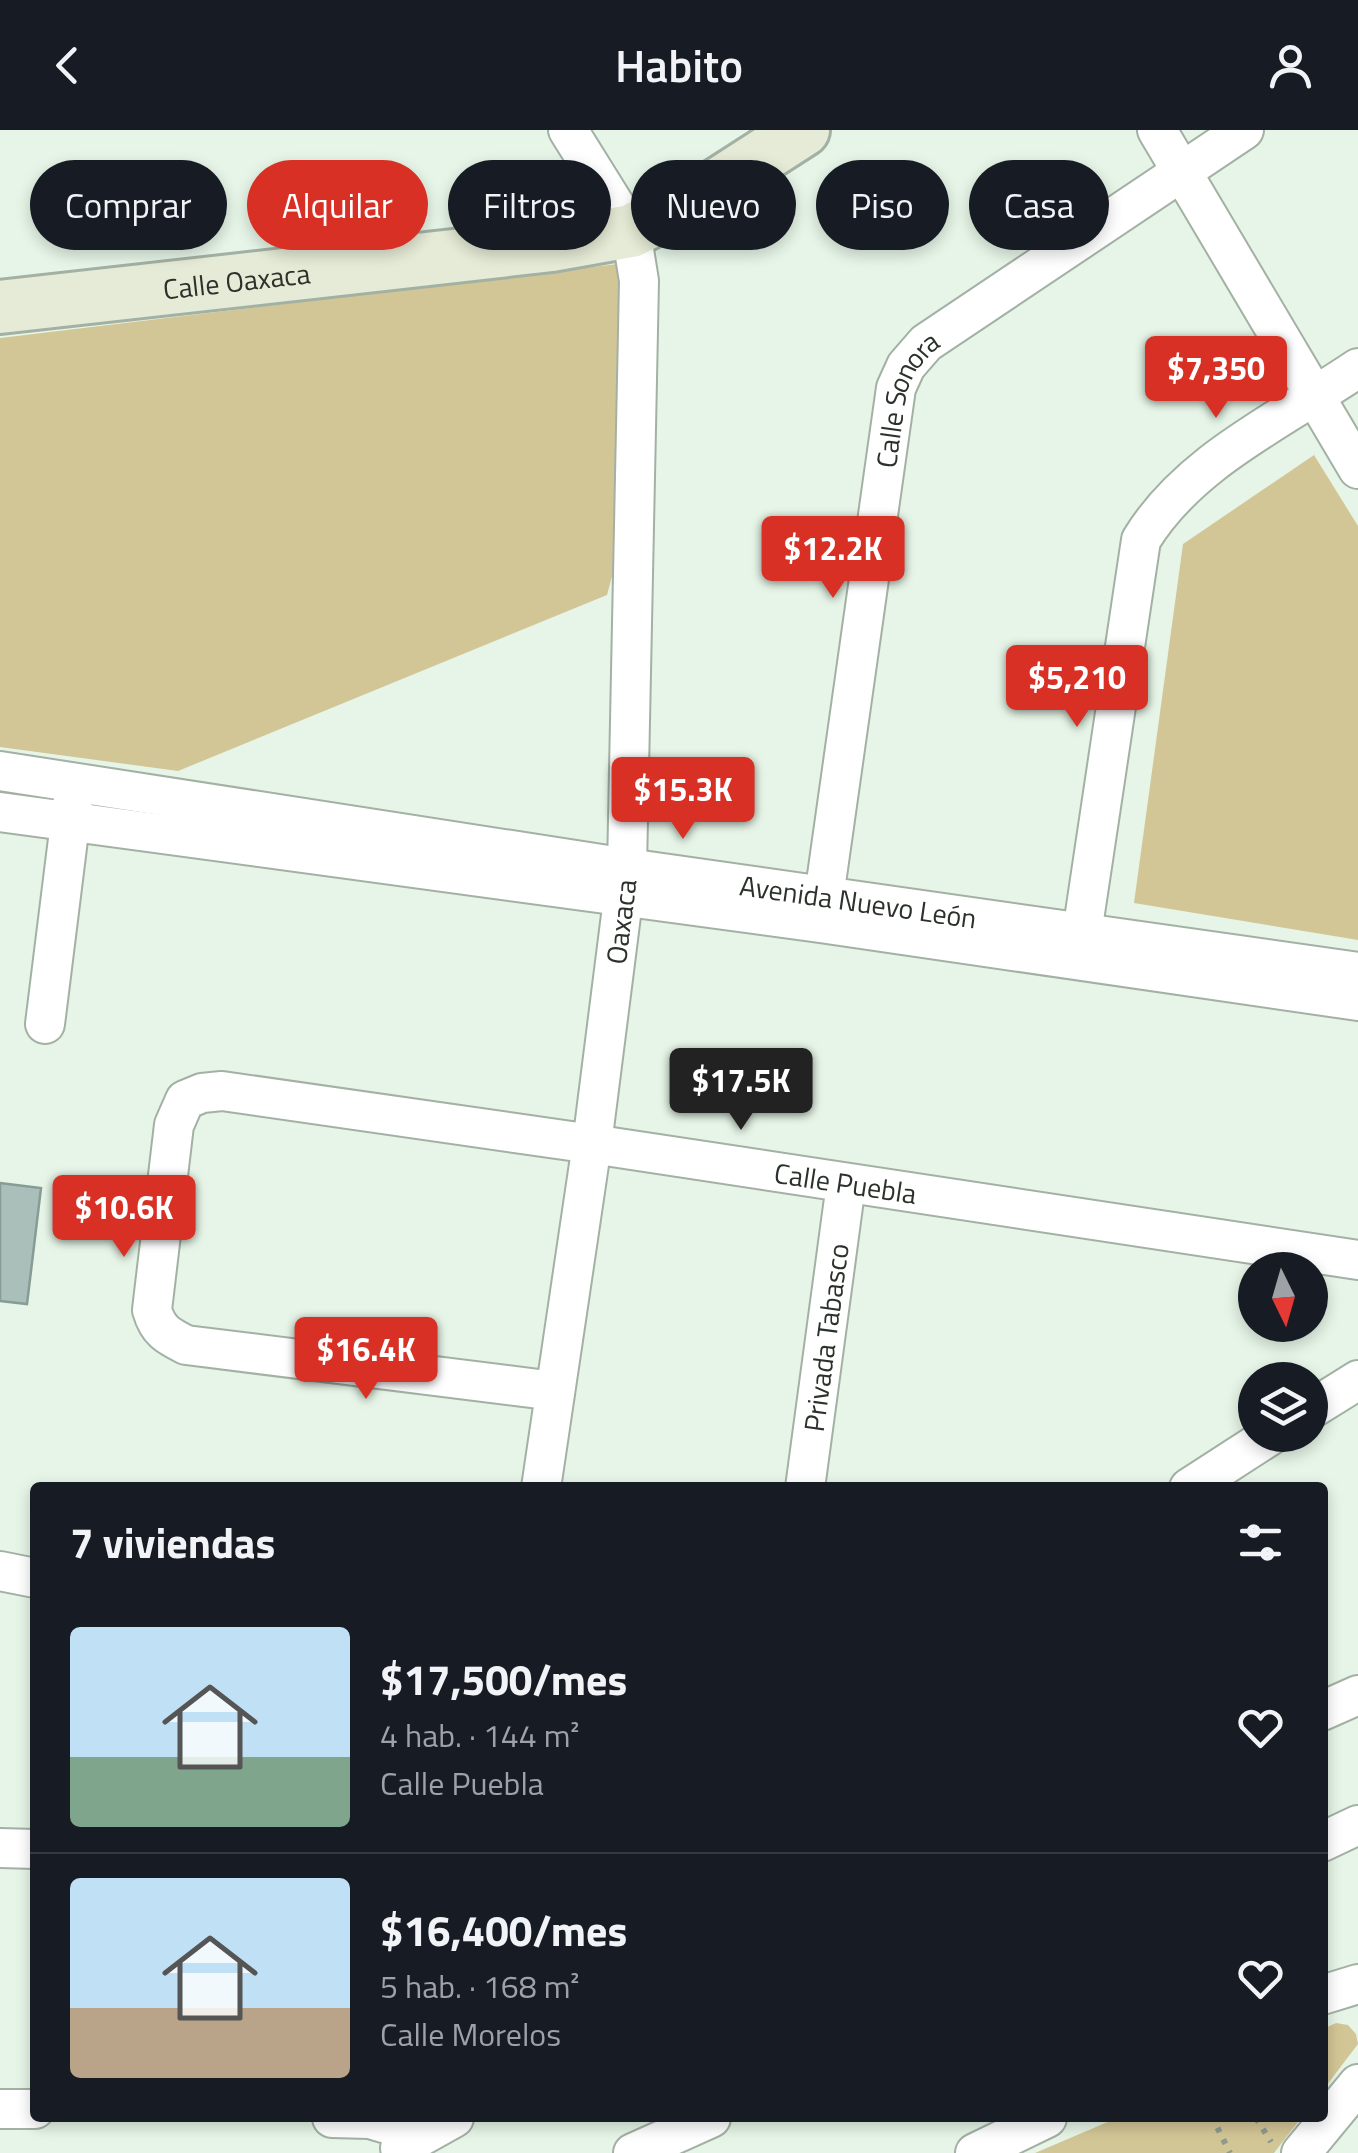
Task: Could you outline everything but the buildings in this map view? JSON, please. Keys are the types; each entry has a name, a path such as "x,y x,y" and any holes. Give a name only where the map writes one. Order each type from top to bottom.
{"street":[{"path":"568,130 631,229"},
{"name":"Calle Oaxaca","path":"757,160 802,130"},
{"path":"1157,130 1358,469"},
{"name":"Calle Sonora","path":"823,910 896,388 906,366 926,344 1244,130"},
{"name":"Calle Oaxaca","path":"0,307 552,244 631,231"},
{"name":"Oaxaca","path":"543,1482 625,882 639,281 635,250"},
{"path":"1085,944 1141,540 1153,520 1192,480 1358,368"},
{"name":"Avenida Nuevo León","path":"0,771 184,799 289,833 1085,944 1188,962 1358,972"},
{"path":"46,1024 75,782"},
{"path":"179,837 184,799"},
{"path":"0,812 179,837 289,833"},
{"path":"1188,962 1358,1001"},
{"name":"Calle Puebla","path":"555,1391 186,1345 166,1335 156,1326 152,1310 174,1125 185,1100 202,1092 222,1091 1358,1260"},
{"name":"Privada Tabasco","path":"807,1482 846,1184"},
{"path":"1328,1399 1358,1380"},
{"path":"1198,1482 1245,1452"},
{"path":"1328,1708 1358,1695"},
{"path":"1328,1839 1358,1826"},
{"path":"0,1848 30,1848"},
{"path":"1328,1992 1358,1984"},
{"path":"1328,2120 1358,2084"},
{"path":"0,2108 30,2110"},
{"path":"380,2122 425,2140"},
{"path":"633,2153 703,2122"},
{"path":"975,2153 1039,2122"},
{"path":"1301,2153 1327,2122"}],"path":[{"path":"1214,2122 1230,2153"},
{"path":"1258,2122 1277,2153"}],"shaded area":[{"path":"617,264 629,281 614,569 607,595 178,771 0,747 0,338"},
{"path":"1314,455 1358,526 1358,940 1134,903 1183,544"},
{"path":"1336,2023 1348,2025 1358,2044 1328,2083 1328,2027"},
{"path":"1108,2122 1298,2122 1274,2153 1035,2153"}]}
